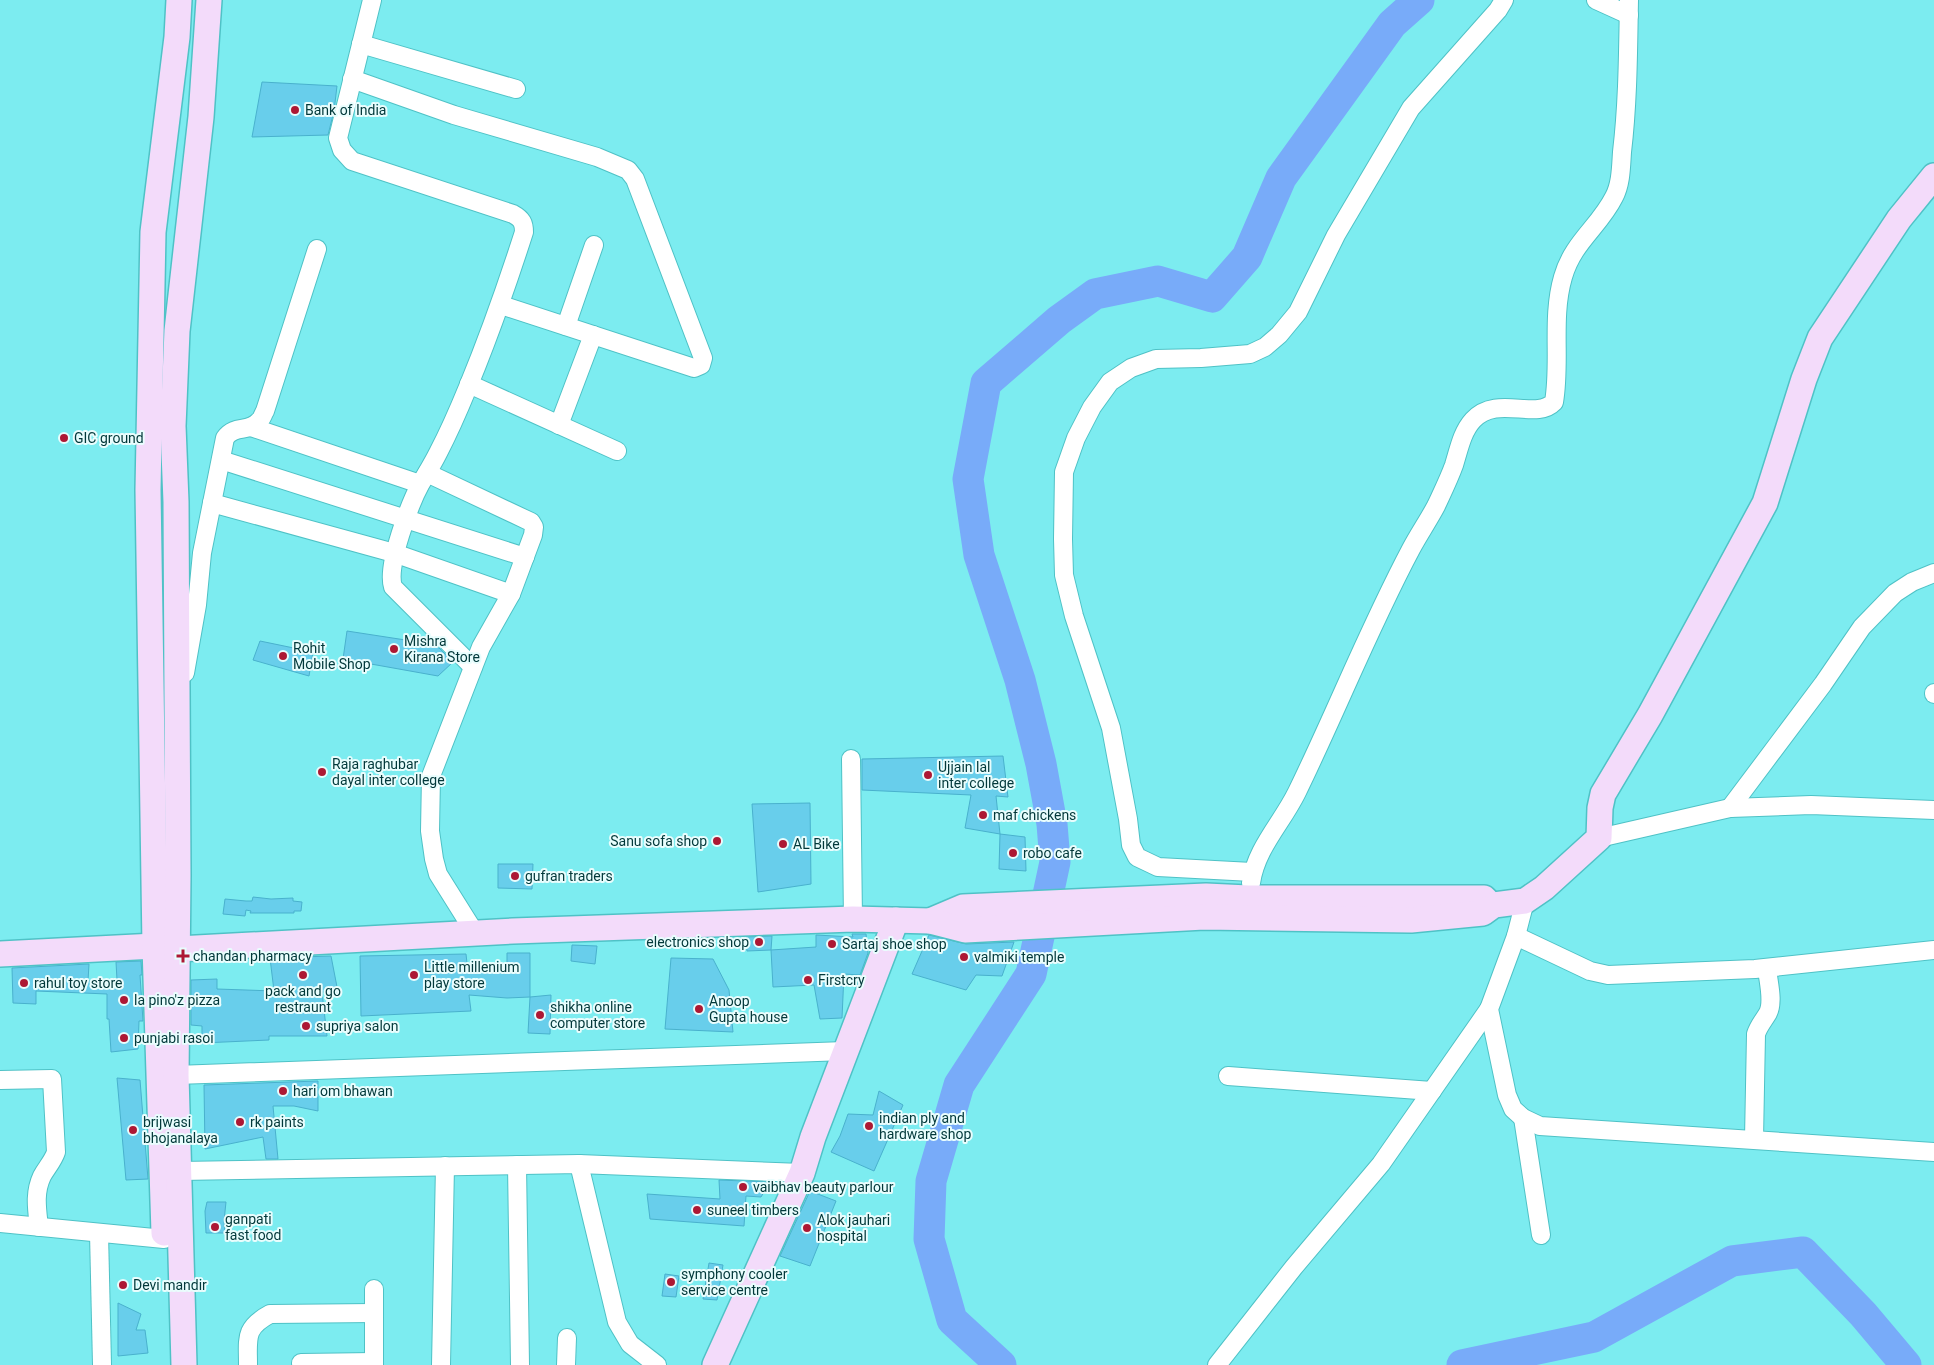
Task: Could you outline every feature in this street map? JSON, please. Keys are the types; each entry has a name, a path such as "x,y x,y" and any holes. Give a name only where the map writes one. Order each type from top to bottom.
{"street":[{"path":"179,0 177,37 154,232 148,490 167,948 176,1075 180,1171 184,1365"},
{"path":"168,1365 164,1239 167,948 177,711 176,502 173,426 176,350 201,116 210,0"},
{"path":"372,0 338,138 342,150 352,160 513,214 520,218 524,224 524,232 501,304 469,384 407,519 394,553 390,580 392,588 473,667"},
{"path":"1252,872 1158,867 1137,857 1131,845 1111,728 1074,616 1064,575 1064,472 1076,438 1092,407 1110,382 1131,368 1156,359 1250,354 1265,348 1280,335 1298,312 1336,235 1411,108 1498,10 1504,0"},
{"path":"1248,898 1252,872 1262,849 1296,795 1411,549 1436,507 1454,467 1465,432 1472,421 1488,409 1499,407 1543,409 1554,402 1558,306 1563,277 1574,251 1602,217 1615,196 1620,176 1626,119 1629,7 1596,0"},
{"path":"361,44 516,89"},
{"path":"352,79 454,115 597,157 624,168 632,174 704,358 701,365 694,368 501,304"},
{"path":"1598,838 1603,794 1650,715 1765,503 1804,379 1820,338 1899,219 1934,176"},
{"path":"566,326 594,245"},
{"path":"251,427 259,422 265,411 317,249"},
{"path":"559,425 593,335"},
{"path":"469,384 617,451"},
{"path":"177,711 198,605 202,553 225,438 229,432 235,429 251,427 424,479 531,522 534,530 512,594 481,647 431,776 430,823 434,859 438,874 475,933"},
{"path":"221,460 525,557"},
{"path":"212,503 394,553 512,594"},
{"path":"1730,808 1823,684 1862,628 1894,593 1912,582 1934,573"},
{"path":"851,759 853,919"},
{"path":"0,954 475,933 853,919 930,921 1205,906 1411,920 1483,913 1494,905 1525,901 1544,888 1598,838 1730,808 1811,805 1934,810"},
{"path":"1205,906 1248,898 1484,898 1494,905"},
{"path":"1217,1365 1294,1266 1381,1164 1490,1009 1516,936 1525,901"},
{"path":"715,1365 802,1173 813,1137 896,920"},
{"path":"1516,936 1590,971 1608,975 1767,968 1934,950"},
{"path":"1754,1139 1756,1034 1770,1005 1767,968"},
{"path":"1490,1009 1507,1095 1513,1109 1523,1118 1540,1126 1934,1152"},
{"path":"176,1075 846,1051"},
{"path":"1228,1076 1432,1091"},
{"path":"0,1080 52,1079 56,1152 38,1187 36,1199 38,1227"},
{"path":"1523,1118 1541,1235"},
{"path":"517,1164 520,1365"},
{"path":"180,1171 579,1164 802,1173"},
{"path":"579,1164 616,1322 630,1344 657,1365"},
{"path":"441,1365 445,1166"},
{"path":"0,1223 164,1239"},
{"path":"99,1233 102,1365"},
{"path":"301,1363 374,1363 374,1289"},
{"path":"248,1365 248,1336 256,1321 270,1314 374,1313"},
{"path":"566,1365 567,1338"}],"building":[{"name":"Bank of India","path":"262,82 337,86 334,111 328,135 252,137"},
{"name":"Mishra Kirana Store","path":"347,631 425,643 439,648 453,662 438,676 343,659"},
{"name":"Rohit Mobile Shop","path":"260,641 313,652 309,676 253,660"},
{"name":"Ujjain lal inter college","path":"1003,756 1008,797 996,796 1000,834 965,828 971,795 862,790 862,759"},
{"name":"AL Bike","path":"810,803 811,884 758,892 752,804"},
{"name":"robo cafe","path":"1000,834 1025,837 1026,871 999,869"},
{"name":"gufran traders","path":"498,864 533,864 532,889 498,888"},
{"path":"253,897 271,899 293,898 293,901 302,902 301,911 294,911 294,913 250,913 251,911 246,910 245,916 223,914 225,899 252,901"},
{"path":"852,934 866,934 868,953 860,975 844,974 842,1018 820,1019 814,985 773,987 771,950 816,947 816,935 853,937"},
{"name":"valmiki temple","path":"929,935 966,944 1014,942 1002,976 976,975 966,990 912,974"},
{"name":"electronics shop","path":"772,936 771,950 747,951 746,937"},
{"path":"572,945 597,946 595,964 571,961"},
{"name":"Little millenium play store","path":"507,953 530,953 530,997 507,998 469,995 471,1011 361,1016 360,956 466,954 468,972 507,968"},
{"path":"331,956 338,992 322,992 327,1036 269,1036 269,1040 202,1043 202,1026 191,1025 191,980 217,979 217,989 274,991 270,958"},
{"name":"Anoop Gupta house","path":"671,958 713,959 729,990 733,1032 665,1029"},
{"path":"141,961 143,1021 139,1021 138,1049 111,1052 109,1019 107,1019 107,994 36,991 36,1004 13,1003 12,968 89,964 88,981 117,980 116,962"},
{"name":"shikha online computer store","path":"551,995 550,1034 528,1033 530,997"},
{"name":"brijwasi bhojanalaya","path":"117,1078 140,1080 148,1179 126,1180"},
{"name":"rk paints","path":"318,1081 318,1111 294,1106 273,1106 278,1159 266,1159 263,1137 205,1149 204,1085"},
{"name":"indian ply and hardware shop","path":"879,1091 903,1105 874,1171 831,1152 840,1136 848,1114 873,1115"},
{"name":"suneel timbers","path":"719,1180 770,1182 761,1197 746,1196 744,1226 650,1219 647,1194 720,1199"},
{"name":"Alok jauhari hospital","path":"810,1191 836,1201 810,1266 780,1256"},
{"path":"207,1202 226,1202 225,1233 206,1233 205,1211"},
{"path":"709,1263 723,1265 717,1300 703,1299"},
{"path":"665,1274 679,1276 676,1297 662,1296"},
{"name":"Devi mandir","path":"118,1303 141,1314 136,1330 145,1330 148,1353 118,1356"}],"waterway":[{"path":"1001,1365 952,1320 929,1239 931,1181 959,1085 1031,974 1055,862 1052,824 1041,764 1020,680 979,555 968,479 986,383 1059,320 1095,294 1158,281 1212,297 1247,257 1281,178 1392,24 1419,0"},
{"path":"1462,1365 1594,1337 1732,1261 1803,1252 1863,1314 1906,1365"}],"place":[{"name":"Bank of India","path":"295,110"},
{"name":"GIC ground","path":"64,438"},
{"name":"Mishra Kirana Store","path":"394,649"},
{"name":"Rohit Mobile Shop","path":"283,656"},
{"name":"Raja raghubar dayal inter college","path":"322,772"},
{"name":"Ujjain lal inter college","path":"928,775"},
{"name":"maf chickens","path":"983,815"},
{"name":"Sanu sofa shop","path":"717,841"},
{"name":"AL Bike","path":"783,844"},
{"name":"robo cafe","path":"1013,853"},
{"name":"gufran traders","path":"515,876"},
{"name":"electronics shop","path":"759,942"},
{"name":"Sartaj shoe shop","path":"832,944"},
{"name":"chandan pharmacy","path":"183,956"},
{"name":"valmiki temple","path":"964,957"},
{"name":"pack and go restraunt","path":"303,975"},
{"name":"Little millenium play store","path":"414,975"},
{"name":"Firstcry","path":"808,980"},
{"name":"rahul toy store","path":"24,983"},
{"name":"la pino'z pizza","path":"124,1000"},
{"name":"Anoop Gupta house","path":"699,1009"},
{"name":"shikha online computer store","path":"540,1015"},
{"name":"supriya salon","path":"306,1026"},
{"name":"punjabi rasoi","path":"124,1038"},
{"name":"hari om bhawan","path":"283,1091"},
{"name":"rk paints","path":"240,1122"},
{"name":"indian ply and hardware shop","path":"869,1126"},
{"name":"brijwasi bhojanalaya","path":"133,1130"},
{"name":"vaibhav beauty parlour","path":"743,1187"},
{"name":"suneel timbers","path":"697,1210"},
{"name":"ganpati fast food","path":"215,1227"},
{"name":"Alok jauhari hospital","path":"807,1228"},
{"name":"symphony cooler service centre","path":"671,1282"},
{"name":"Devi mandir","path":"123,1285"}]}
